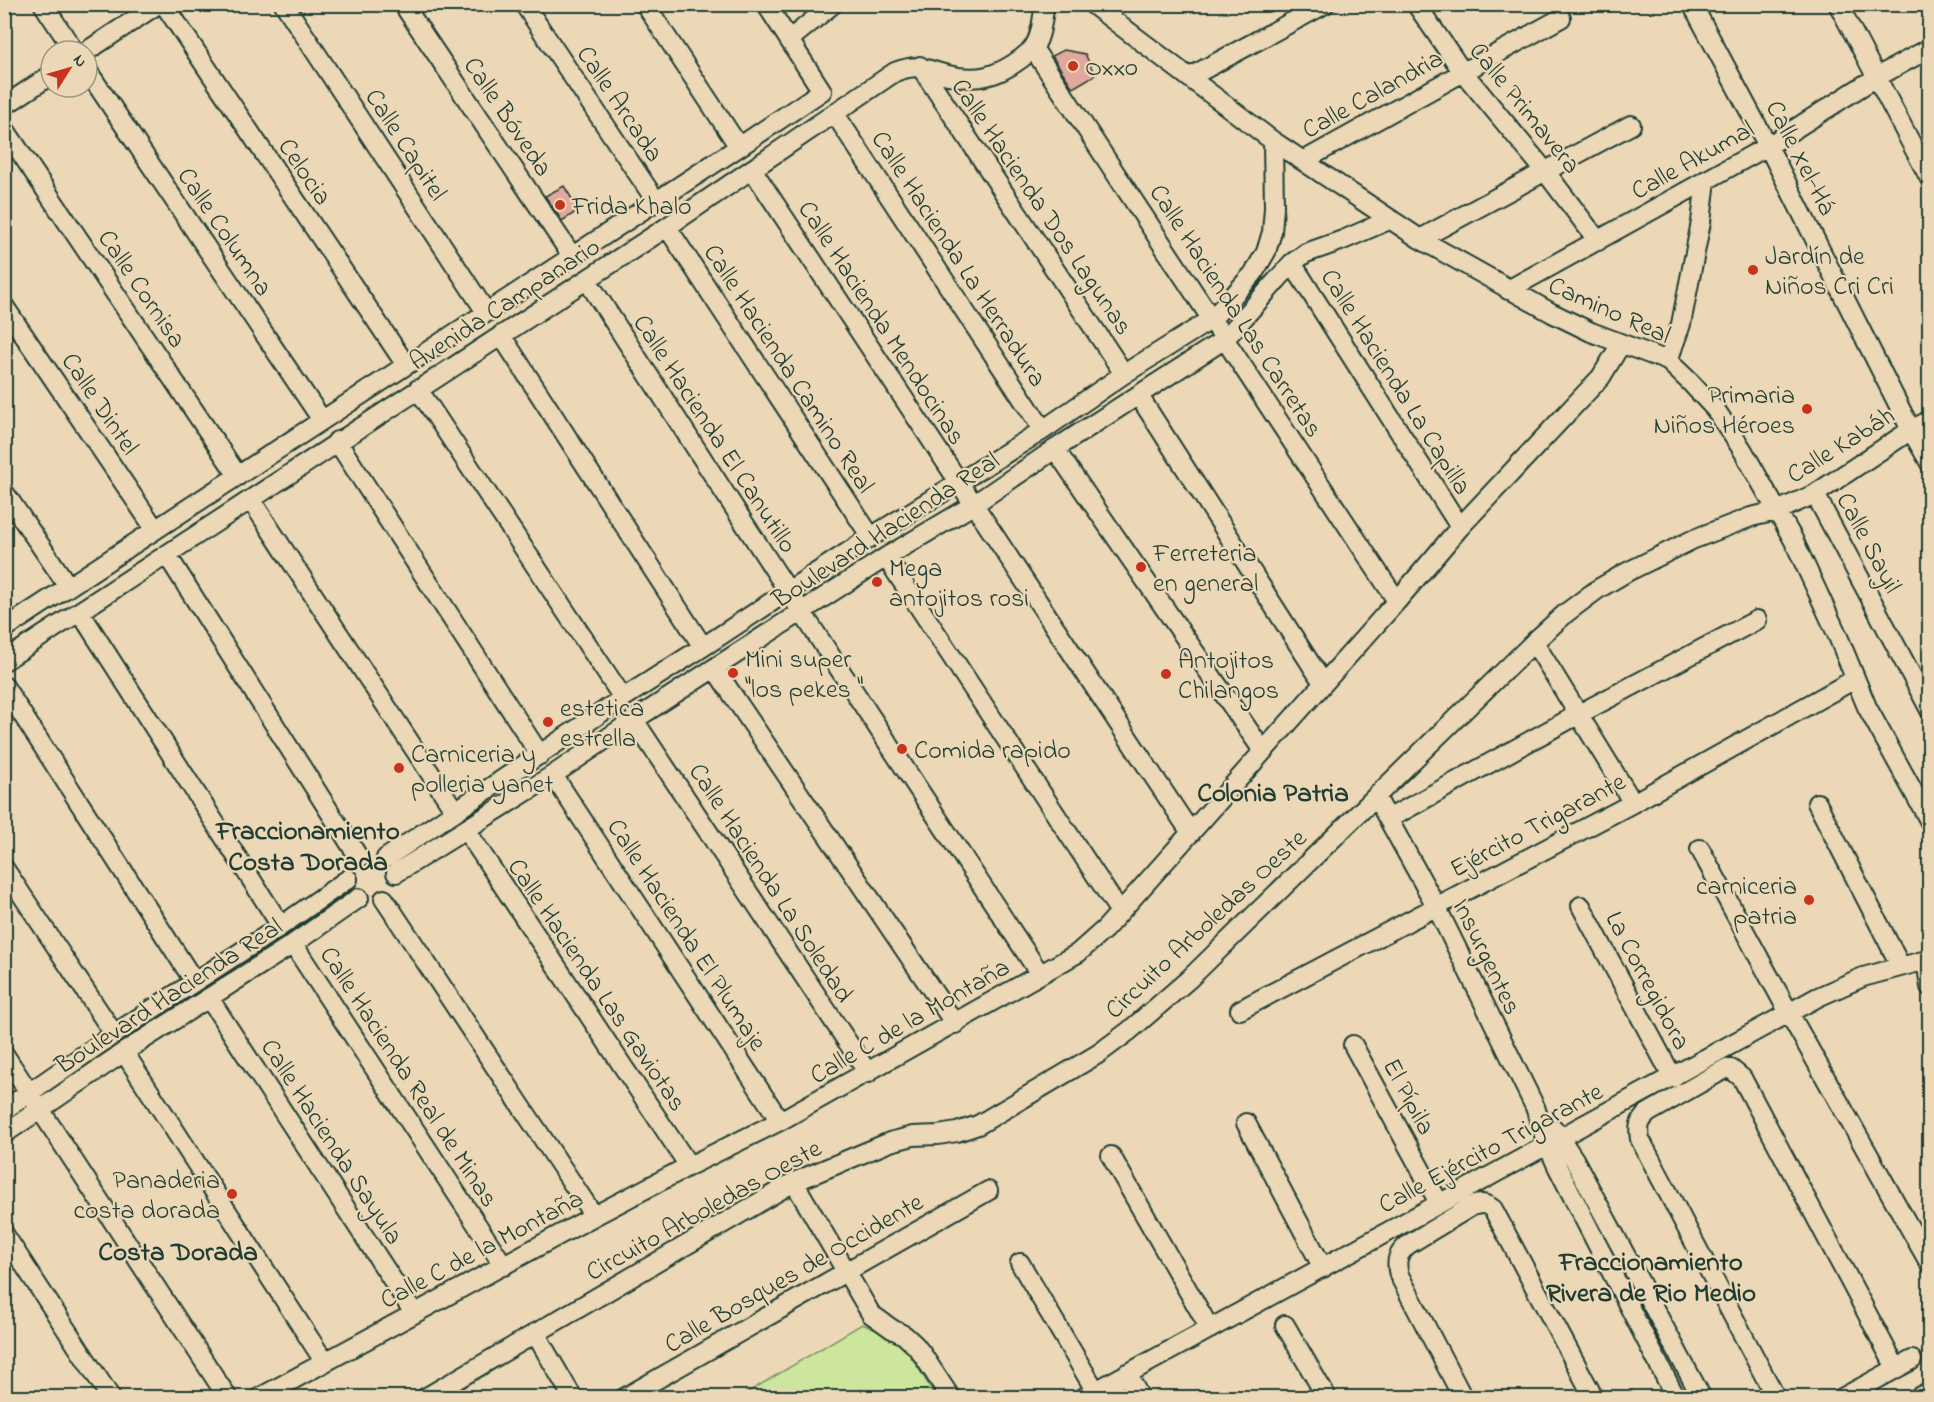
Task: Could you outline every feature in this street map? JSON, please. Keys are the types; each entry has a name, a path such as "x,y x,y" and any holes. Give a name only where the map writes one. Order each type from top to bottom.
{"street":[{"path":"43,4 66,39"},
{"path":"99,43 158,4"},
{"name":"Celocia","path":"164,4 406,365"},
{"name":"Calle Capitel","path":"284,4 486,312"},
{"name":"Calle Bóveda","path":"403,4 572,256"},
{"name":"Calle Arcada","path":"524,4 656,201"},
{"path":"645,4 739,147"},
{"path":"766,4 789,40 833,4"},
{"path":"920,66 965,79 985,78 1000,72 1033,48 1046,4"},
{"name":"Camino Real","path":"1092,4 1273,141 1389,220 1508,290 1581,328 1668,361 1715,408 1778,511 1815,586 1888,749 1929,822"},
{"path":"1190,77 1325,4"},
{"name":"Calle Primavera","path":"1416,4 1462,71 1545,171 1598,241"},
{"name":"Calle Xel-Há","path":"1692,4 1768,146 1929,463"},
{"path":"1839,4 1875,78 1929,179"},
{"name":"Calle Calandria","path":"1302,161 1561,18"},
{"name":"Avenida Campanario","path":"4,629 822,91 789,40"},
{"name":"Calle Hacienda Las Carretas","path":"1033,48 1397,601"},
{"name":"Calle Akumal","path":"1508,290 1768,146 1875,78 1929,48"},
{"name":"Avenida Campanario","path":"4,661 251,500 337,441 587,280 895,72 920,66"},
{"name":"Calle Hacienda Dos Lagunas","path":"920,66 1124,374"},
{"path":"4,106 39,83"},
{"name":"Calle Columna","path":"99,88 322,420"},
{"name":"Calle Hacienda La Herradura","path":"835,114 1043,430"},
{"path":"1420,239 1630,125"},
{"name":"Calle Cornisa","path":"4,128 238,476"},
{"name":"Boulevard Hacienda Real","path":"386,858 623,698 871,537 1043,430 1124,374 1212,319 1253,274 1266,252 1272,232 1274,208 1273,141"},
{"name":"Calle Hacienda Mendocinas","path":"752,169 1191,833"},
{"path":"1668,361 1681,324 1701,222 1706,180"},
{"name":"Boulevard Hacienda Real","path":"396,873 553,775 886,557 973,505 1225,339 1292,263 1306,253 1389,220"},
{"name":"Calle Hacienda Camino Real","path":"667,227 871,537"},
{"name":"Calle Hacienda La Capilla","path":"1292,263 1460,527"},
{"name":"Calle Hacienda El Canutillo","path":"587,280 1040,974"},
{"name":"Calle Dintel","path":"4,306 155,529"},
{"path":"501,335 703,648"},
{"name":"Calle C de la Montaña","path":"259,1398 594,1216 780,1121 1078,953 1106,929 1460,527 1601,377 1621,344"},
{"path":"418,389 623,698"},
{"path":"1139,396 1323,683"},
{"name":"Calle Kabáh","path":"1778,511 1815,494 1929,420"},
{"path":"337,441 540,755"},
{"path":"1055,449 1263,751"},
{"path":"4,492 68,586"},
{"name":"Calle Sayil","path":"1815,494 1929,710"},
{"path":"251,500 455,812"},
{"name":"Circuito Arboledas Oeste","path":"425,1398 794,1182 890,1142 913,1136 938,1136 978,1125 1098,1054 1190,979 1534,642 1574,607 1627,572 1694,539 1728,525 1778,511"},
{"path":"167,555 359,858"},
{"path":"886,557 1120,912"},
{"path":"80,612 281,926"},
{"path":"1388,819 1757,620"},
{"path":"1534,642 1633,803"},
{"path":"715,669 955,1024"},
{"name":"Ejército Trigarante","path":"1240,1010 1633,803 1855,679"},
{"path":"4,686 194,981"},
{"name":"Calle Hacienda La Soledad","path":"634,720 868,1073"},
{"name":"Calle Hacienda El Plumaje","path":"553,775 780,1121"},
{"name":"Insurgentes","path":"1376,797 1436,906 1554,1141"},
{"path":"1817,803 1900,966"},
{"name":"Calle Hacienda Las Gaviotas","path":"466,830 689,1166"},
{"path":"1700,849 1929,1264"},
{"path":"368,854 377,854 386,858 393,864 396,873 396,883 392,893 384,899 371,902 359,898 351,890 348,879 351,867 359,858 368,854"},
{"path":"4,868 114,1034"},
{"name":"Boulevard Hacienda Real","path":"4,1110 348,879"},
{"name":"Boulevard Hacienda Real","path":"4,1134 124,1052 293,944 359,898"},
{"path":"384,899 594,1216"},
{"name":"La Corregidora","path":"1581,906 1673,1078"},
{"name":"Calle Hacienda Real de Minas","path":"293,944 504,1266"},
{"path":"1928,959 1929,987"},
{"name":"Calle Ejército Trigarante","path":"1089,1394 1789,1013 1853,981 1928,959"},
{"name":"Calle Hacienda Sayula","path":"209,998 414,1312"},
{"name":"El Pípila","path":"1353,1045 1439,1203"},
{"path":"124,1052 324,1361"},
{"path":"4,1054 228,1398"},
{"path":"1776,1398 1640,1139 1638,1129 1641,1120 1648,1113 1725,1069 1731,1069 1742,1078 1896,1368"},
{"path":"1246,1123 1323,1268"},
{"path":"1554,1141 1676,1398"},
{"path":"1554,1141 1575,1159 1702,1398"},
{"path":"1111,1156 1210,1329"},
{"path":"794,1182 871,1314 904,1335 922,1354 951,1398"},
{"name":"Calle Bosques de Occidente","path":"624,1398 988,1191"},
{"path":"1463,1398 1399,1275 1397,1257 1409,1244 1472,1206 1481,1203 1493,1209 1594,1398"},
{"path":"4,1234 111,1398"},
{"path":"1020,1263 1089,1394"},
{"path":"1285,1325 1328,1398"},
{"path":"535,1332 573,1398"},
{"path":"1842,1398 1912,1360"},
{"path":"1127,1373 1140,1398"},
{"path":"1917,1398 1929,1391"}],"green space":[{"path":"862,1324 902,1341 936,1397 738,1398"}],"building":[{"name":"Oxxo","path":"1064,50 1085,54 1095,75 1073,88 1052,56"},
{"name":"Frida Khalo","path":"564,186 579,210 562,221 545,196"}],"place":[{"name":"Oxxo","path":"1073,66"},
{"name":"Frida Khalo","path":"560,205"},
{"name":"Jardín de Niños Cri Cri","path":"1753,270"},
{"name":"Primaria Niños Héroes","path":"1807,409"},
{"name":"Ferreteria en general","path":"1141,567"},
{"name":"Mega antojitos rosi","path":"877,582"},
{"name":"Mini super \"los pekes \"","path":"733,673"},
{"name":"Antojitos Chilangos","path":"1166,674"},
{"name":"estetica estrella","path":"548,722"},
{"name":"Comida rapido","path":"902,749"},
{"name":"Carniceria y polleria yanet","path":"399,768"},
{"name":"carniceria patria","path":"1809,900"},
{"name":"Panaderia costa dorada","path":"232,1194"}],"district":[{"name":"Colonia Patria","path":"1273,792"},
{"name":"Fraccionamiento Costa Dorada","path":"308,846"},
{"name":"Costa Dorada","path":"178,1251"},
{"name":"Fraccionamiento Rivera de Rio Medio","path":"1651,1276"}]}
